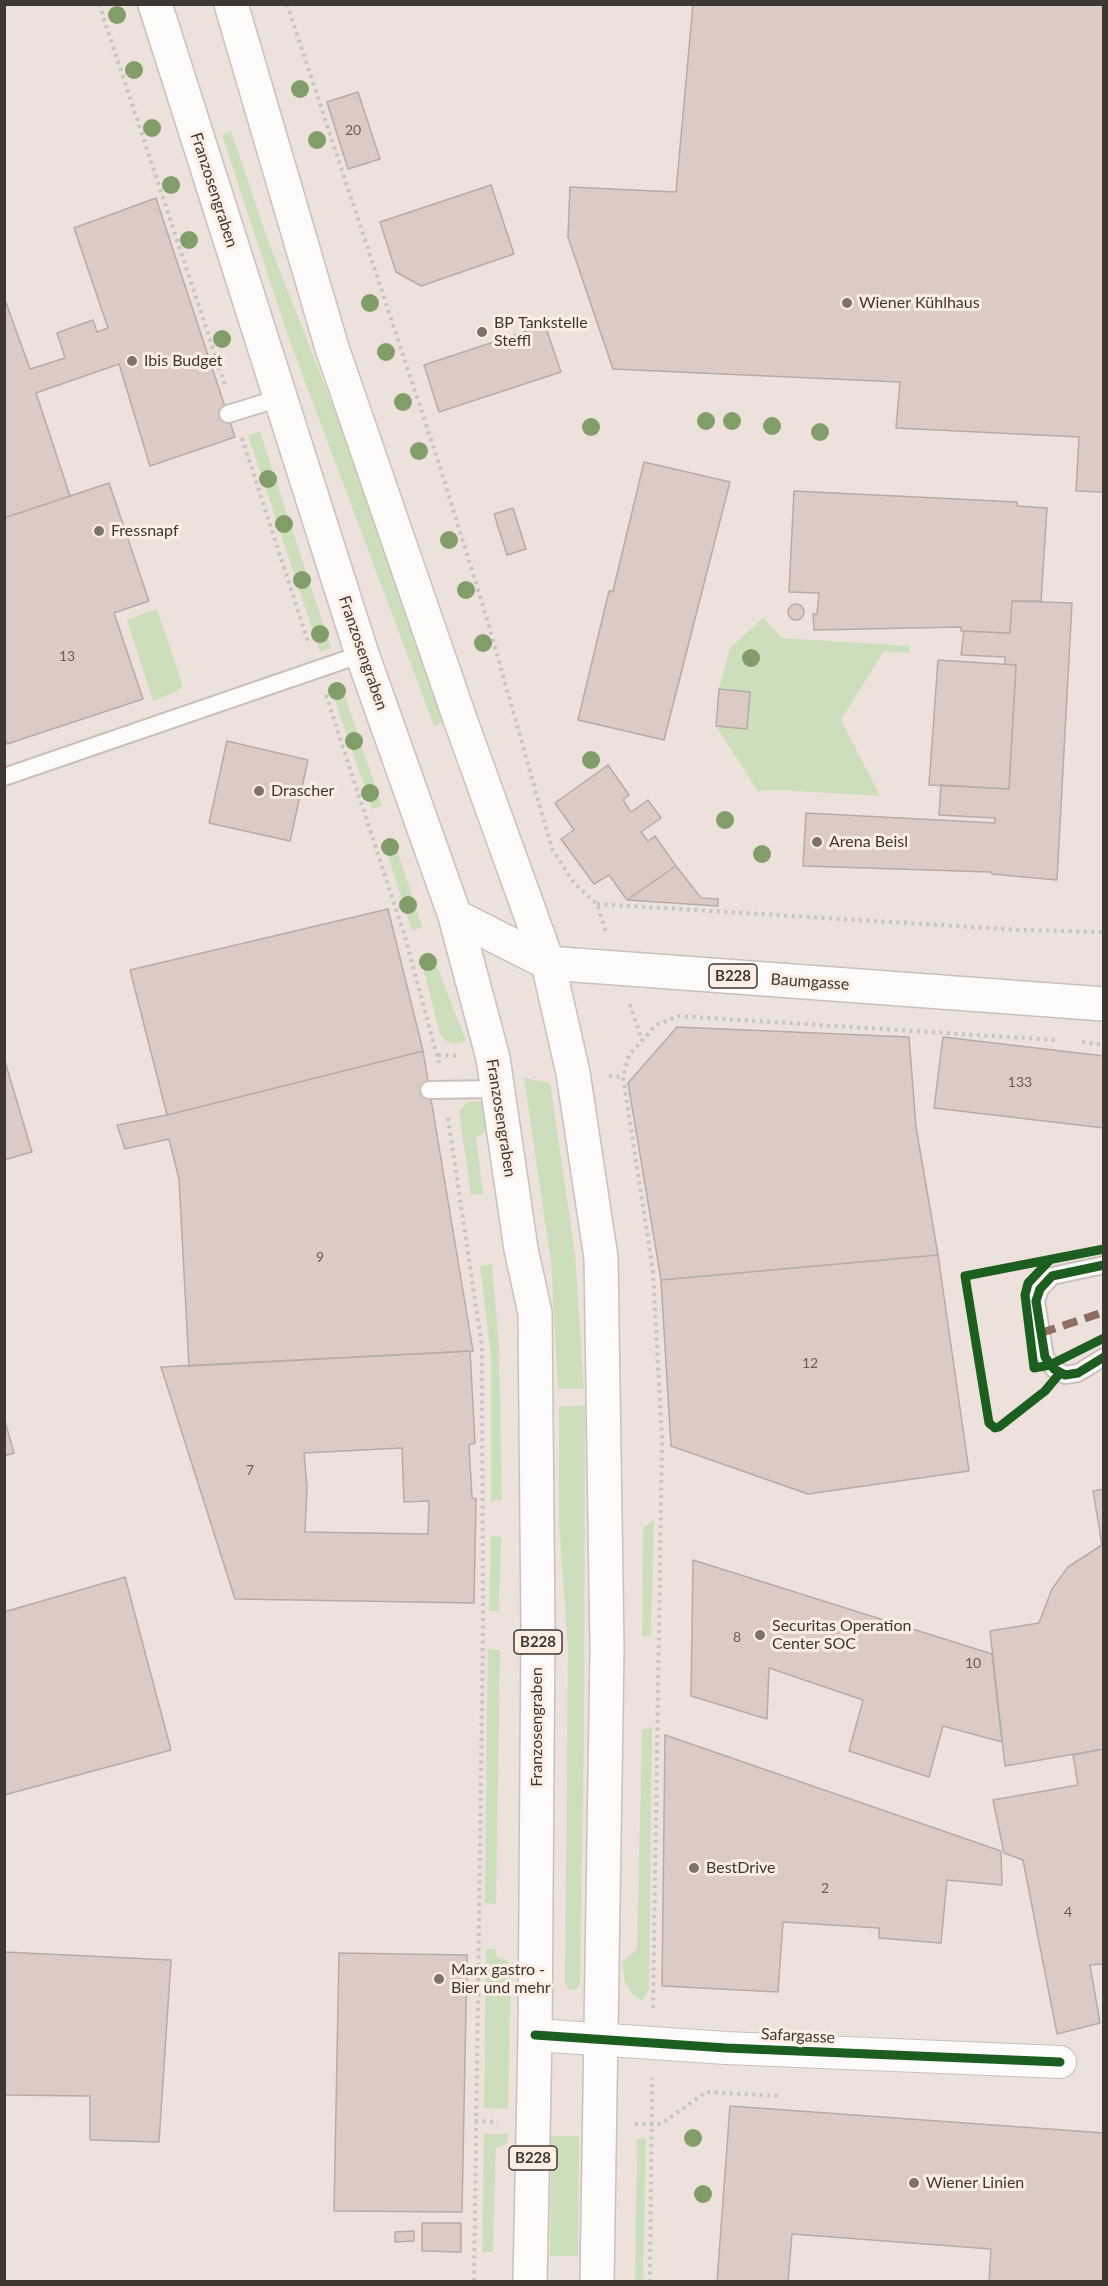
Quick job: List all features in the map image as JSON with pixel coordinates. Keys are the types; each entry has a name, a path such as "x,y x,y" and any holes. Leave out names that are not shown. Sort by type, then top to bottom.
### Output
{"main road":[{"name":"Franzosengraben","path":"154,4 362,654 454,916 493,1058 521,1250 535,1313 538,1617 535,2035 530,2282"},
{"path":"231,4 332,348 459,719 548,963 573,1073 601,1258 607,1649 597,2282"},
{"name":"Baumgasse","path":"454,916 548,963 1104,1004"}],"street":[{"name":"Safargasse","path":"535,2035 738,2048 1060,2062"}],"lane":[{"path":"231,413 280,398"},
{"path":"4,777 362,654"},
{"path":"436,1089 497,1089"},
{"path":"1104,1265 1052,1276 1040,1289 1036,1301 1044,1351 1047,1361 1054,1369 1065,1374 1078,1373 1104,1357"}],"path":[{"path":"99,4 231,413 405,937 438,1055 436,1089 482,1347 483,1628 474,2282"},
{"path":"288,4 450,499 552,849 574,883 597,904 642,1041"},
{"path":"597,904 1020,930 1104,932"},
{"path":"650,2282 662,1440 653,1271 623,1077 629,1055 656,1025 678,1016 1057,1040"},
{"path":"1081,1042 1104,1045"},
{"path":"652,2124 661,2124 706,2092 778,2096"}],"green space":[{"path":"231,131 266,235 368,496 443,723 434,726 289,339 222,135"},
{"path":"260,432 331,648 320,652 248,435"},
{"path":"157,609 183,686 176,692 153,701 127,620"},
{"path":"763,618 782,638 910,646 909,653 884,651 841,720 880,796 779,790 758,791 716,726 747,728 750,692 719,689 730,648"},
{"path":"340,682 382,806 372,809 330,686"},
{"path":"395,843 422,927 412,931 385,846"},
{"path":"426,952 432,953 466,1041 455,1044 447,1042 440,1034 420,956"},
{"path":"524,1078 550,1083 575,1253 584,1389 558,1389 551,1262"},
{"path":"482,1101 488,1127 483,1134 476,1137 483,1194 471,1195 459,1111 467,1102"},
{"path":"492,1264 499,1346 502,1500 491,1501 491,1356 480,1266"},
{"path":"585,1405 584,1741 580,1983 576,1990 569,1989 565,1984 568,1649 559,1524 559,1407"},
{"path":"654,1520 651,1635 642,1637 643,1528"},
{"path":"491,1536 501,1537 499,1611 489,1611"},
{"path":"488,1649 500,1650 496,1904 485,1903"},
{"path":"652,1727 649,1989 642,2001 633,1995 625,1982 622,1962 637,1949 642,1730"},
{"path":"486,1949 495,1949 497,1957 508,1961 511,1969 508,2109 484,2108"},
{"path":"484,2134 508,2134 507,2144 496,2148 493,2252 482,2252"},
{"path":"551,2136 579,2136 578,2256 550,2256"},
{"path":"637,2138 646,2139 643,2282 635,2281"}],"building":[{"name":"Wiener Kühlhaus","path":"693,4 1104,4 1104,492 1076,491 1079,437 896,428 900,382 613,369 568,237 570,187 676,192"},
{"path":"358,92 380,159 348,169 327,102"},
{"path":"491,185 514,254 421,286 396,272 380,222"},
{"name":"Ibis Budget","path":"156,198 235,437 150,466 119,364 36,393 70,496 4,518 4,297 30,369 65,358 57,333 93,320 97,332 108,328 74,228"},
{"path":"545,325 561,372 439,412 424,365"},
{"path":"644,462 730,482 664,740 578,720 609,591 613,591"},
{"path":"109,483 149,601 114,613 143,699 7,744 4,735 4,518"},
{"path":"794,491 1017,502 1017,506 1047,508 1041,601 1012,601 1010,633 961,631 961,627 814,630 813,614 817,614 819,593 789,592"},
{"path":"513,508 526,549 507,555 494,514"},
{"path":"1012,601 1072,603 1057,880 992,874 991,872 803,866 806,813 995,823 995,818 939,815 941,785 1009,789 1016,665 1005,664 1005,657 961,655 964,631 1010,633"},
{"path":"793,604 799,604 804,612 802,618 793,620 788,615 788,609"},
{"path":"938,660 1016,665 1009,789 929,785"},
{"path":"719,689 750,692 747,729 716,726"},
{"name":"Drascher","path":"227,741 308,760 290,841 209,823"},
{"path":"608,765 629,795 623,800 631,812 648,800 661,818 641,832 648,841 655,836 676,866 627,900 609,875 594,884 561,839 574,830 555,803"},
{"path":"676,866 701,898 718,899 718,906 627,900"},
{"path":"388,909 423,1051 167,1115 130,970"},
{"path":"677,1027 909,1037 916,1127 938,1255 661,1280 628,1083"},
{"path":"943,1037 1104,1056 1104,1128 934,1108"},
{"path":"423,1051 473,1351 189,1366 179,1179 169,1139 125,1149 117,1125 167,1115"},
{"path":"4,1058 32,1152 4,1160"},
{"path":"938,1255 969,1471 808,1494 671,1446 661,1280"},
{"path":"470,1351 475,1443 469,1445 472,1498 476,1499 474,1603 235,1599 161,1367","holes":["402,1448 404,1502 429,1501 428,1534 305,1532 307,1488 304,1453"]},
{"path":"4,1418 14,1453 4,1456"},
{"path":"1104,1489 1104,1749 1005,1766 990,1631 1039,1623 1052,1589 1068,1567 1102,1545 1093,1491"},
{"path":"693,1560 992,1654 1002,1742 943,1726 929,1777 849,1751 863,1700 769,1668 767,1719 691,1696"},
{"path":"125,1577 171,1750 4,1795 4,1612"},
{"path":"665,1735 1001,1851 1002,1885 947,1880 941,1943 879,1938 879,1928 783,1922 778,1992 662,1986"},
{"path":"1104,1749 1104,1964 1090,1965 1100,2023 1057,2034 1023,1860 1004,1853 993,1800 1078,1785 1073,1755"},
{"path":"4,1952 171,1960 159,2142 90,2140 90,2096 4,2095"},
{"path":"339,1953 467,1955 462,2212 334,2211"},
{"name":"Wiener Linien","path":"730,2106 1104,2133 1104,2282 989,2282 991,2249 792,2234 788,2282 717,2282"},
{"path":"422,2223 461,2223 461,2252 422,2251"},
{"path":"414,2231 414,2241 395,2242 395,2232"}],"marked path":[{"path":"1041,1333 1104,1312"}],"cycle path":[{"path":"1060,1373 1045,1391 999,1427 995,1428 989,1423 965,1276 1104,1249"},
{"path":"1049,1261 1028,1283 1025,1295 1034,1368 1050,1365 1104,1338"},
{"path":"1104,1265 1052,1276 1040,1289 1036,1301 1045,1357 1054,1369 1065,1375 1078,1373 1104,1357"},
{"path":"535,2035 726,2048 1060,2062"}],"place":[{"name":"Wiener Kühlhaus","path":"847,303"},
{"name":"BP Tankstelle Steffl","path":"482,332"},
{"name":"Ibis Budget","path":"132,361"},
{"name":"Fressnapf","path":"99,531"},
{"name":"Drascher","path":"259,791"},
{"name":"Arena Beisl","path":"817,842"},
{"name":"Securitas Operation Center SOC","path":"760,1635"},
{"name":"BestDrive","path":"694,1868"},
{"name":"Marx gastro - Bier und mehr","path":"439,1979"},
{"name":"Wiener Linien","path":"914,2183"}]}
